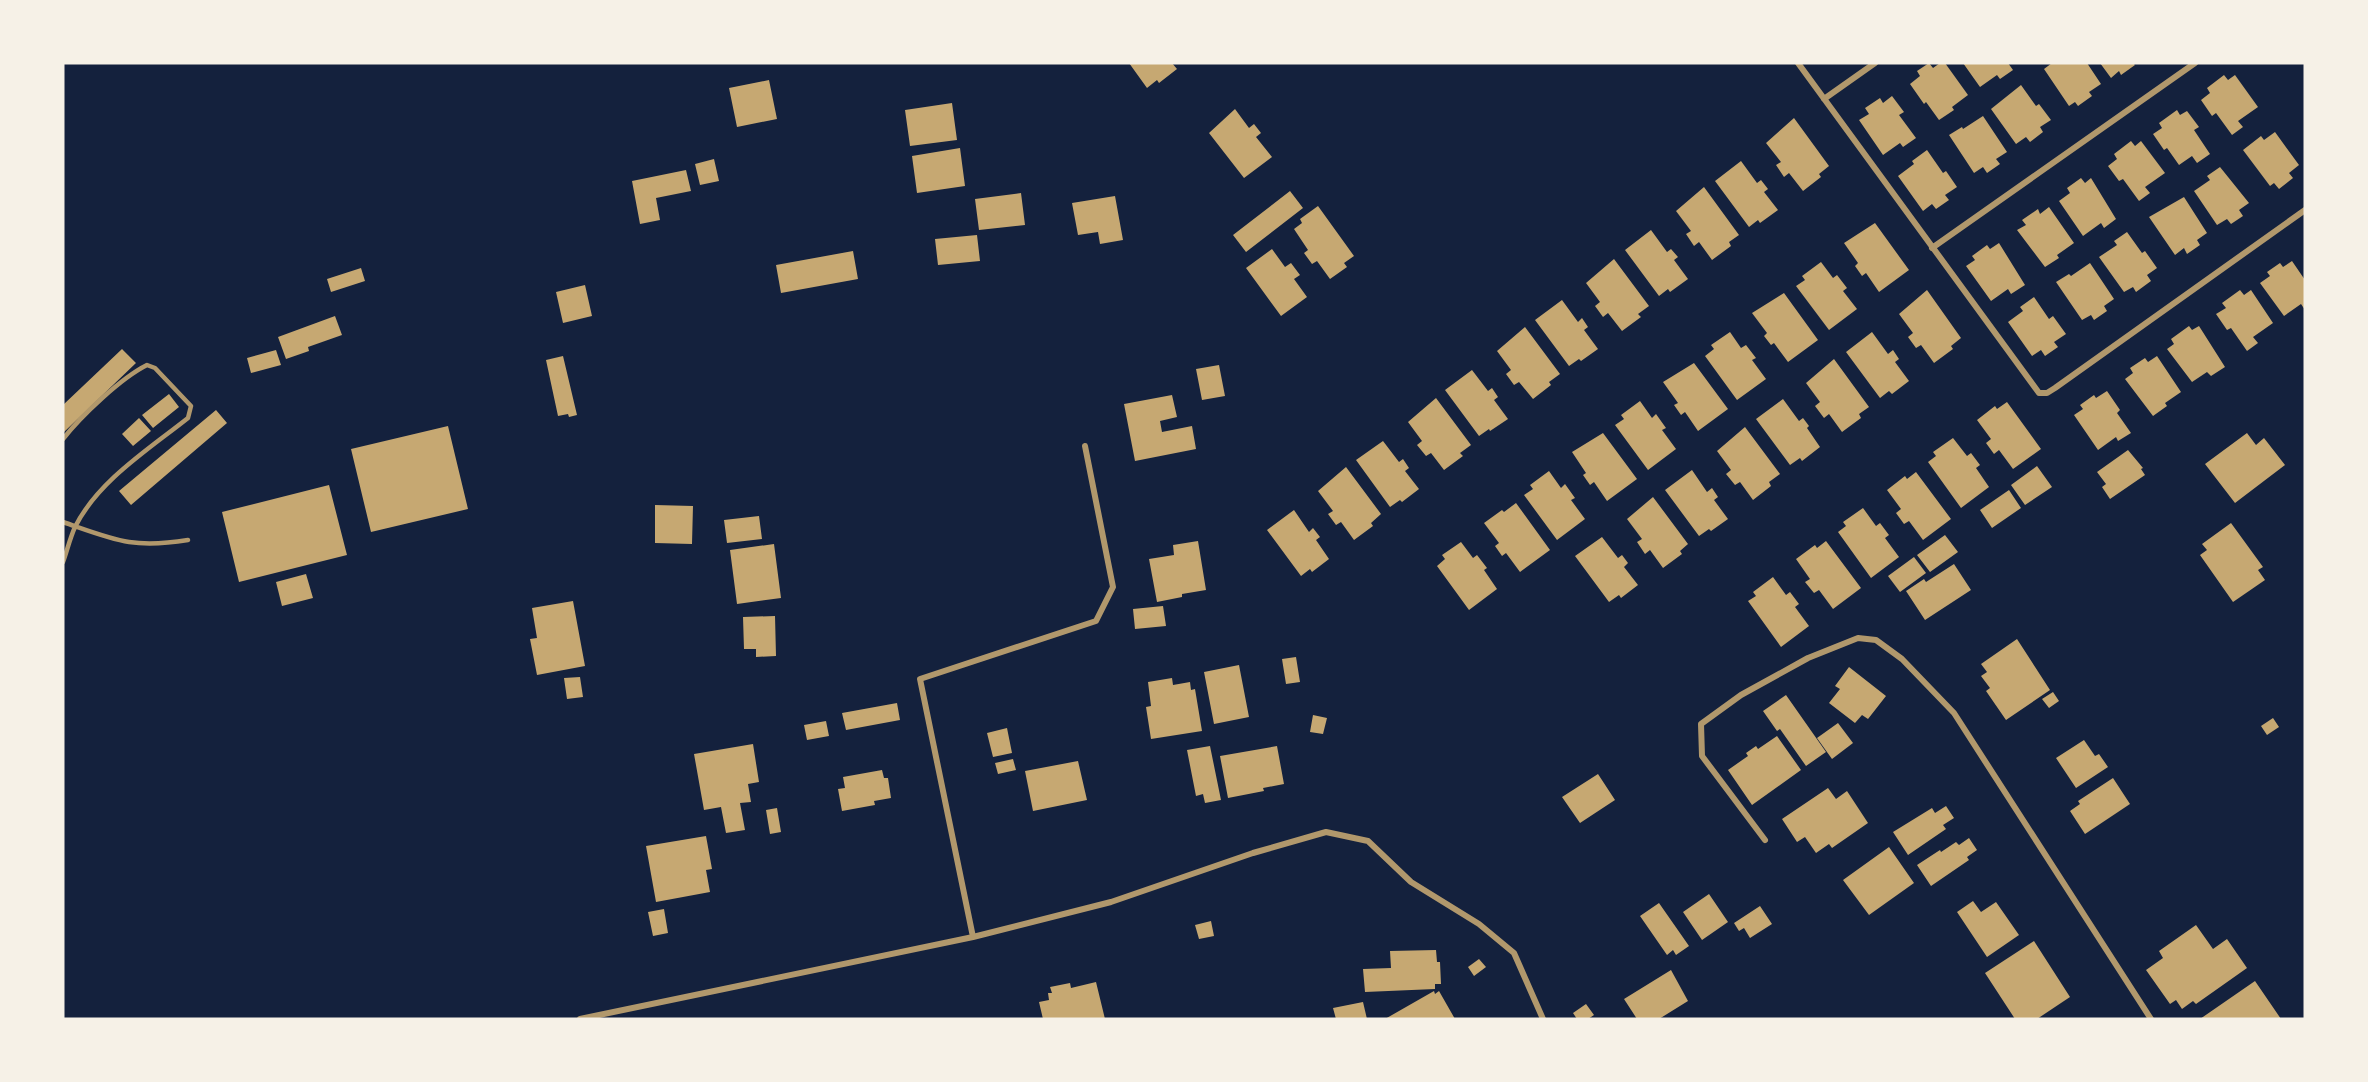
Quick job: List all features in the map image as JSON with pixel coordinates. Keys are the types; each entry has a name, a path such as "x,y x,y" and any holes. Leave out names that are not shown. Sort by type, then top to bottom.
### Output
{"street":[{"path":"1798,63 2039,393 2047,393 2305,210"},
{"path":"1824,99 1875,63"},
{"path":"1932,248 2195,63"},
{"path":"973,937 920,679 1096,621 1113,586 1086,446"},
{"path":"1766,840 1702,756 1701,724 1741,695 1808,658 1858,638 1876,640 1902,659 1954,713 2151,1019"},
{"path":"580,1019 973,937 1111,902 1252,853 1326,832 1368,841 1411,882 1479,924 1514,952 1542,1019"}],"lane":[{"path":"63,439 134,372 147,365 155,368 191,406 188,418 111,482 96,498 76,526 63,562"},
{"path":"63,522 120,542 139,545 158,545 188,540"}],"building":[{"path":"1129,63 1172,63 1177,69 1159,83 1157,80 1147,88"},
{"path":"1929,63 1933,68 1940,63 1945,63 1968,95 1952,107 1954,110 1939,120 1910,84 1920,76 1917,71"},
{"path":"1963,63 2008,63 2013,70 2000,79 1997,75 1980,87"},
{"path":"2052,63 2087,63 2101,84 2089,92 2092,96 2078,106 2075,102 2069,106 2044,69"},
{"path":"2100,63 2133,63 2135,65 2121,75 2119,71 2111,78"},
{"path":"2224,75 2228,80 2235,75 2258,107 2238,121 2243,127 2232,135 2216,113 2212,116 2201,100 2210,93 2207,88"},
{"path":"769,80 777,119 737,127 729,88"},
{"path":"2021,85 2036,106 2039,104 2051,120 2040,127 2043,132 2030,142 2026,137 2016,144 1991,109"},
{"path":"1892,96 1904,112 1899,115 1916,138 1903,147 1900,143 1883,155 1859,120 1869,114 1865,108 1880,98 1883,103"},
{"path":"952,103 957,140 910,146 905,110"},
{"path":"1235,109 1249,128 1254,124 1261,133 1256,137 1272,157 1244,178 1209,133"},
{"path":"2177,110 2180,115 2187,111 2199,127 2194,130 2210,154 2197,163 2192,156 2179,165 2167,148 2164,150 2153,134 2162,128 2159,123"},
{"path":"1983,116 2007,152 1996,159 2000,164 1987,173 1983,167 1974,173 1949,135"},
{"path":"1794,118 1829,166 1819,174 1821,177 1803,191 1789,173 1784,177 1776,165 1781,162 1766,143"},
{"path":"2275,132 2299,165 2289,173 2293,178 2279,189 2274,183 2270,186 2243,150 2261,136 2264,140"},
{"path":"2131,141 2135,146 2141,141 2165,173 2145,187 2150,193 2139,201 2123,179 2119,181 2108,166 2117,159 2114,154"},
{"path":"960,148 965,186 917,193 912,156"},
{"path":"1927,150 1943,173 1946,171 1957,187 1945,195 1949,200 1936,209 1932,204 1923,211 1898,176 1914,164 1912,161"},
{"path":"714,159 719,181 700,185 695,164"},
{"path":"1741,161 1757,183 1761,180 1768,189 1764,192 1778,210 1760,223 1758,220 1749,227 1715,181"},
{"path":"2220,167 2249,203 2239,210 2243,216 2231,224 2227,219 2217,225 2194,191 2210,180 2207,176"},
{"path":"686,170 691,191 656,198 660,220 640,224 632,181"},
{"path":"2081,178 2085,183 2091,178 2116,219 2104,228 2101,223 2083,236 2059,201 2070,193 2067,188"},
{"path":"1704,187 1739,235 1729,242 1731,246 1712,260 1699,242 1694,246 1686,234 1691,231 1676,211"},
{"path":"1290,191 1303,208 1246,252 1233,235"},
{"path":"1021,193 1025,225 979,230 975,199"},
{"path":"1115,196 1123,240 1100,244 1098,232 1078,235 1072,203"},
{"path":"2184,197 2207,233 2197,240 2200,245 2187,254 2184,248 2175,255 2149,217"},
{"path":"1318,206 1354,256 1344,263 1347,267 1330,279 1317,261 1312,264 1304,253 1308,250 1294,229 1302,223 1300,219"},
{"path":"2049,207 2074,243 2057,255 2059,258 2045,267 2017,230 2026,225 2022,220 2038,209 2040,214"},
{"path":"1875,223 1909,270 1879,292 1866,273 1862,276 1855,266 1858,263 1844,243"},
{"path":"1651,230 1667,252 1671,249 1678,257 1674,260 1688,279 1670,292 1668,289 1659,296 1625,250"},
{"path":"2127,232 2142,253 2145,251 2157,268 2147,275 2151,281 2136,292 2133,287 2124,292 2099,257 2117,245 2114,241"},
{"path":"977,235 980,261 938,265 935,239"},
{"path":"1999,243 2025,285 2011,294 2008,289 1991,301 1966,266 1975,260 1972,256 1987,245 1990,249"},
{"path":"1272,249 1285,267 1291,263 1300,275 1294,279 1307,297 1281,316 1246,268"},
{"path":"853,251 858,279 781,293 776,265"},
{"path":"1614,259 1649,306 1638,314 1641,317 1622,331 1608,313 1603,317 1595,306 1600,302 1586,283"},
{"path":"2292,261 2305,280 2305,310 2301,304 2284,316 2260,283 2270,276 2267,272 2280,263 2283,267"},
{"path":"1821,262 1833,278 1837,275 1847,288 1843,291 1857,309 1829,330 1796,286 1805,280 1802,276"},
{"path":"2090,263 2114,299 2104,306 2107,311 2094,320 2091,315 2082,320 2056,282 2069,274 2071,276"},
{"path":"361,268 365,281 331,292 327,279"},
{"path":"585,285 592,316 563,323 556,292"},
{"path":"1927,290 1961,338 1951,346 1953,349 1934,363 1921,345 1916,348 1908,337 1913,333 1899,314"},
{"path":"2240,290 2244,295 2251,290 2273,323 2253,337 2258,343 2247,351 2231,328 2227,330 2216,314 2226,308 2222,303"},
{"path":"1784,293 1818,340 1788,362 1774,343 1771,345 1764,336 1767,333 1752,313"},
{"path":"2034,297 2049,319 2053,316 2066,334 2054,342 2058,347 2045,356 2041,350 2032,356 2008,322 2023,311 2020,307"},
{"path":"1562,300 1578,322 1582,318 1588,327 1584,330 1598,349 1569,366 1535,320"},
{"path":"335,316 342,335 308,347 309,351 286,359 278,337"},
{"path":"2189,326 2192,330 2199,326 2225,367 2211,376 2207,372 2192,382 2167,349 2174,344 2171,339"},
{"path":"1525,327 1560,374 1549,382 1551,385 1533,399 1519,382 1514,385 1506,374 1511,370 1497,351"},
{"path":"1730,332 1741,348 1746,345 1756,358 1752,360 1766,379 1737,400 1705,356 1714,349 1711,345"},
{"path":"1872,332 1888,354 1893,350 1899,359 1895,362 1909,381 1892,394 1889,391 1880,398 1846,352"},
{"path":"122,349 136,363 63,433 63,405"},
{"path":"276,350 281,365 251,373 247,358"},
{"path":"563,356 577,415 569,417 568,414 558,416 546,360"},
{"path":"2157,356 2181,392 2165,403 2167,406 2153,416 2125,379 2133,373 2130,368 2145,358 2148,362"},
{"path":"1834,359 1869,407 1859,414 1861,418 1842,432 1829,414 1824,418 1815,406 1820,402 1806,383"},
{"path":"1694,363 1728,409 1698,431 1685,412 1681,415 1674,405 1678,403 1663,382"},
{"path":"1219,365 1225,396 1202,400 1196,369"},
{"path":"1472,370 1488,391 1492,388 1498,397 1494,400 1508,419 1479,436 1445,390"},
{"path":"2107,391 2120,410 2117,413 2131,433 2118,441 2116,437 2098,450 2074,415 2083,409 2080,405 2094,395 2096,398"},
{"path":"169,394 179,407 153,428 142,415"},
{"path":"1172,395 1177,417 1160,421 1162,432 1192,426 1196,449 1135,461 1124,404"},
{"path":"1436,398 1471,445 1460,453 1463,456 1444,470 1431,453 1426,456 1417,445 1422,441 1408,422"},
{"path":"1783,399 1799,421 1803,418 1820,447 1802,461 1800,458 1790,465 1756,419"},
{"path":"1640,401 1652,418 1656,414 1666,428 1662,430 1676,449 1648,470 1615,425 1624,419 1621,415"},
{"path":"2007,402 2041,449 2013,469 1999,450 1994,454 1986,443 1991,439 1977,420 1995,406 1997,409"},
{"path":"216,410 227,423 131,505 119,491"},
{"path":"139,418 151,431 133,446 122,434"},
{"path":"448,426 468,509 371,532 351,449"},
{"path":"1745,427 1780,474 1769,482 1771,486 1753,500 1740,482 1735,485 1726,474 1731,470 1717,451"},
{"path":"1603,433 1637,479 1607,501 1594,482 1590,485 1583,475 1586,473 1572,452"},
{"path":"2247,433 2256,445 2264,438 2285,465 2235,503 2205,464"},
{"path":"1953,438 1967,456 1971,453 1980,465 1976,468 1989,487 1961,508 1928,462 1936,456 1933,452"},
{"path":"1383,441 1399,462 1403,459 1409,468 1405,471 1419,489 1402,502 1400,500 1390,507 1356,460"},
{"path":"2128,450 2143,468 2141,469 2145,475 2110,499 2102,487 2106,484 2097,472"},
{"path":"2037,466 2052,487 2025,505 2011,485"},
{"path":"1346,467 1381,514 1371,523 1373,526 1354,540 1341,522 1336,525 1328,514 1333,511 1318,491"},
{"path":"1692,470 1707,492 1712,488 1718,497 1714,500 1728,519 1699,536 1665,490"},
{"path":"1549,471 1561,488 1565,484 1575,498 1571,500 1585,519 1557,540 1524,495 1533,489 1530,485"},
{"path":"1916,472 1951,519 1923,540 1909,521 1904,524 1896,513 1901,509 1887,490 1905,476 1907,479"},
{"path":"329,485 347,555 239,582 222,512"},
{"path":"2009,490 2021,508 1992,528 1980,510"},
{"path":"1653,497 1688,544 1680,551 1682,554 1663,568 1650,550 1645,554 1637,542 1642,539 1627,519"},
{"path":"1516,503 1550,550 1520,572 1506,553 1502,556 1495,546 1499,543 1484,523"},
{"path":"655,505 693,506 692,544 655,543"},
{"path":"1863,508 1876,526 1880,523 1889,535 1885,538 1899,557 1871,578 1838,532 1846,526 1843,522"},
{"path":"1294,510 1309,532 1313,528 1320,537 1316,540 1329,559 1312,572 1310,569 1301,576 1267,530"},
{"path":"759,516 762,539 727,543 724,520"},
{"path":"2231,523 2263,567 2258,570 2265,580 2233,602 2200,555 2207,550 2202,544"},
{"path":"1945,535 1958,552 1930,572 1917,555"},
{"path":"1602,537 1618,558 1622,555 1628,563 1624,567 1638,585 1621,598 1619,595 1609,602 1575,556"},
{"path":"1198,541 1206,590 1182,594 1182,597 1157,602 1149,559 1174,555 1173,545"},
{"path":"1826,541 1861,588 1833,609 1819,590 1814,593 1805,582 1810,579 1796,559 1815,545 1817,548"},
{"path":"1461,542 1473,558 1477,555 1487,568 1484,570 1497,589 1469,610 1437,566 1445,559 1442,555"},
{"path":"774,544 781,598 737,604 730,550"},
{"path":"1914,557 1926,573 1900,592 1888,576"},
{"path":"1954,564 1971,590 1925,620 1906,591 1924,579 1926,582"},
{"path":"306,574 313,598 282,606 276,582"},
{"path":"1773,577 1786,595 1790,592 1799,604 1795,607 1809,626 1781,647 1748,601 1756,596 1753,592"},
{"path":"573,601 585,666 537,675 530,639 537,638 532,608"},
{"path":"1163,606 1166,626 1135,629 1133,609"},
{"path":"775,616 776,656 756,657 756,649 744,649 743,617"},
{"path":"2017,639 2050,690 2006,720 1986,691 1990,688 1981,676 1987,672 1981,664"},
{"path":"1296,657 1300,682 1286,684 1282,659"},
{"path":"1239,665 1249,717 1214,724 1204,672"},
{"path":"1849,667 1886,696 1868,719 1862,715 1855,723 1829,703 1840,689 1835,686"},
{"path":"580,677 583,697 567,699 564,678"},
{"path":"1172,678 1173,685 1190,682 1191,690 1195,689 1202,731 1151,739 1146,707 1151,706 1148,682"},
{"path":"2053,692 2059,701 2049,708 2042,699"},
{"path":"1786,695 1826,752 1806,766 1780,729 1777,731 1763,711"},
{"path":"897,703 900,720 846,730 842,713"},
{"path":"1313,715 1327,718 1323,734 1310,732"},
{"path":"2273,718 2279,727 2267,735 2261,726"},
{"path":"826,721 829,736 807,740 804,725"},
{"path":"1838,723 1853,743 1832,759 1817,738"},
{"path":"1007,728 1012,753 993,757 987,733"},
{"path":"1777,736 1801,770 1752,805 1728,770 1748,756 1746,753 1756,746 1758,749"},
{"path":"2084,740 2095,756 2099,754 2108,767 2076,788 2056,758"},
{"path":"753,744 759,782 748,784 751,802 740,803 745,830 726,833 721,807 704,810 694,754"},
{"path":"1210,746 1221,800 1205,803 1203,794 1196,796 1187,750"},
{"path":"1277,746 1284,784 1263,788 1264,791 1228,798 1220,756"},
{"path":"1013,759 1016,770 998,774 995,763"},
{"path":"1078,761 1087,800 1033,811 1025,771"},
{"path":"882,770 884,778 888,778 891,798 874,801 875,805 842,811 838,789 845,788 843,777"},
{"path":"1598,774 1615,800 1580,823 1562,797"},
{"path":"2113,778 2130,804 2085,834 2070,811 2080,804 2078,801"},
{"path":"1828,788 1836,799 1847,791 1868,823 1832,848 1829,844 1816,853 1805,837 1797,842 1782,819"},
{"path":"1946,806 1954,818 1943,825 1946,829 1908,855 1893,832 1932,808 1935,813"},
{"path":"777,808 781,832 770,834 766,810"},
{"path":"706,836 712,869 706,870 710,892 656,902 646,846"},
{"path":"1969,838 1977,850 1967,857 1969,860 1931,886 1917,865 1940,850 1941,852 1956,842 1959,845"},
{"path":"1889,847 1914,883 1869,915 1843,880"},
{"path":"1709,894 1728,922 1702,940 1683,912"},
{"path":"1973,901 1981,912 1996,902 2019,935 1987,957 1957,912"},
{"path":"1659,903 1689,946 1676,955 1673,950 1667,955 1640,916"},
{"path":"1760,906 1772,924 1750,938 1744,928 1739,931 1734,923"},
{"path":"664,909 668,933 653,936 648,912"},
{"path":"1211,921 1214,936 1199,939 1195,925"},
{"path":"2196,925 2213,949 2227,939 2247,968 2196,1004 2193,1001 2182,1009 2176,1000 2170,1004 2146,970 2163,958 2159,951"},
{"path":"2034,941 2070,997 2037,1019 2015,1019 1985,973"},
{"path":"1436,950 1437,962 1440,962 1441,984 1435,984 1435,989 1365,992 1363,969 1391,968 1390,951"},
{"path":"1479,959 1486,967 1474,976 1468,967"},
{"path":"1671,970 1688,1001 1659,1019 1637,1019 1624,999"},
{"path":"2255,981 2281,1019 2200,1019"},
{"path":"1096,982 1105,1019 1043,1019 1039,1002 1049,1000 1048,993 1052,993 1050,987 1070,983 1071,988"},
{"path":"1434,991 1435,994 1439,991 1455,1019 1385,1019"},
{"path":"1363,1002 1367,1019 1336,1019 1333,1008"},
{"path":"1586,1004 1594,1015 1588,1019 1577,1019 1573,1013"}]}
